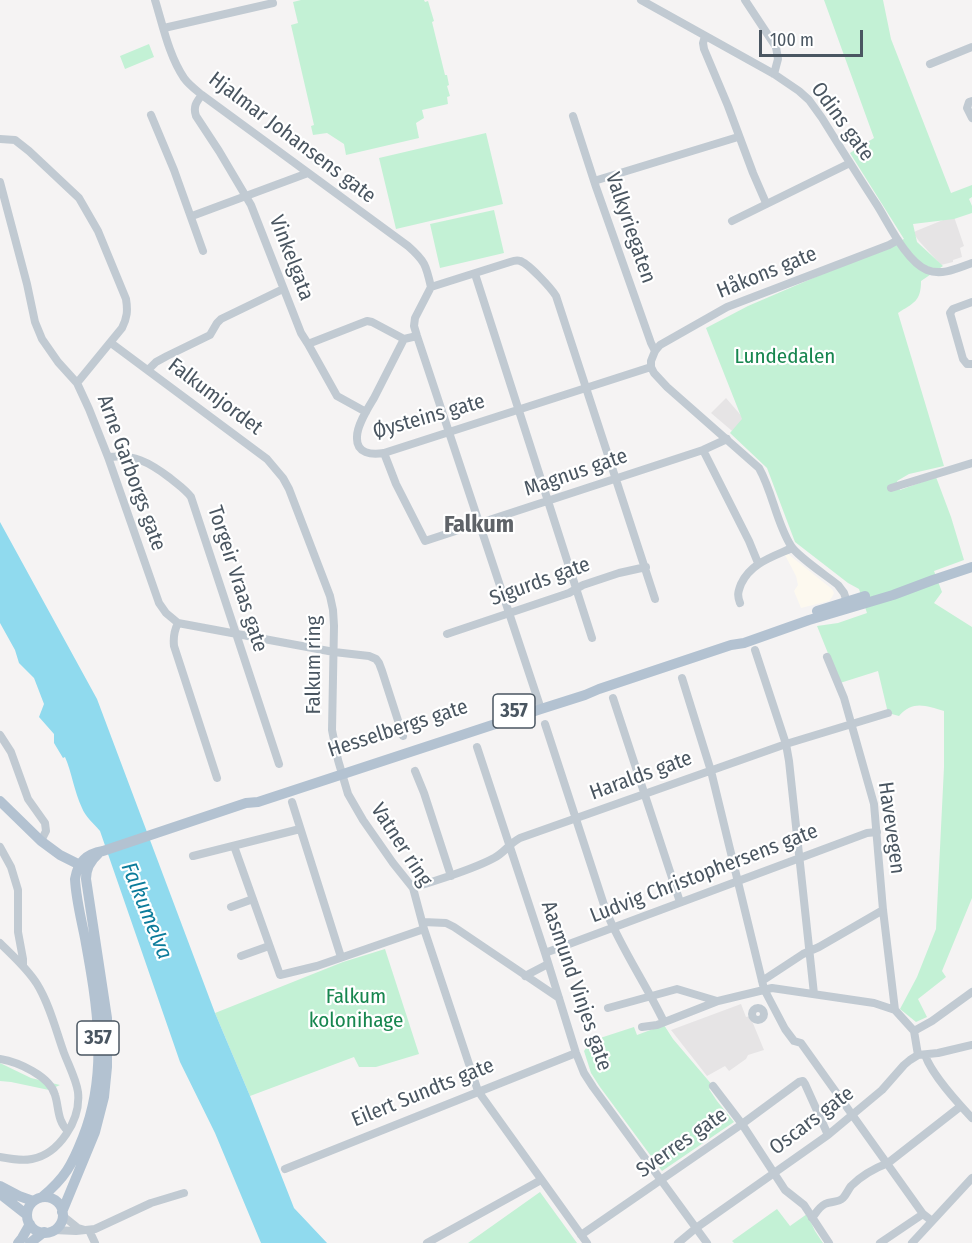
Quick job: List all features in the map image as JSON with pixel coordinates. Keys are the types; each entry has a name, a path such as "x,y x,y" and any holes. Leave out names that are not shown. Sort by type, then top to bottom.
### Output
{"main road":[{"name":"Hesselbergs gate","path":"83,867 87,856 94,852 258,802 341,771 540,706 585,695 731,645 793,619 848,605 972,567"},
{"path":"0,801 41,841 60,855 83,867"},
{"name":"357","path":"18,1243 28,1219 29,1207 59,1183 64,1176 81,1142 93,1107 98,1073 99,1043 95,1003 75,883 76,871 83,867 103,981 107,1018 107,1067 104,1097 95,1132 60,1224 30,1243"},
{"path":"0,1186 19,1196 56,1200 62,1214"},
{"path":"2,1198 28,1219 36,1230 49,1231"}],"street":[{"name":"Hjalmar Johansens gate","path":"155,0 184,78 202,95 408,246 422,258 431,287"},
{"name":"Odins gate","path":"641,0 799,90 822,118 898,240 916,262 938,273 972,263"},
{"path":"745,0 776,47 778,59 774,74"},
{"path":"164,28 255,3 273,3"},
{"path":"705,36 704,49 766,203"},
{"path":"930,64 972,47"},
{"name":"Vinkelgata","path":"202,95 196,102 194,110 196,116 251,205 300,333 337,396 366,412"},
{"path":"970,103 968,111 972,118"},
{"path":"151,115 192,216 203,251"},
{"name":"Valkyriegaten","path":"573,116 594,182 655,351"},
{"path":"594,182 738,137"},
{"path":"0,138 15,140 79,198 93,221 126,299 128,310 122,328 77,383"},
{"path":"732,220 850,163"},
{"path":"192,216 308,173"},
{"name":"Arne Garborgs gate","path":"0,182 42,339 77,383 108,457 159,603 166,613 178,623"},
{"name":"Håkons gate","path":"655,351 660,345 726,307 898,240"},
{"path":"540,706 414,326 431,287 510,262 520,261 535,273 556,296 655,598"},
{"path":"475,274 592,638"},
{"path":"148,370 156,362 210,335 221,319 283,289"},
{"path":"969,364 963,360 950,313 953,309 972,302"},
{"path":"308,344 367,321 404,339 417,336"},
{"name":"Øysteins gate","path":"404,339 359,429 358,444 370,454 384,453 651,367"},
{"name":"Falkumjordet","path":"111,343 267,459 289,489"},
{"path":"655,351 651,361 654,373 759,468 792,548 838,585 848,605"},
{"name":"Magnus gate","path":"384,453 396,484 425,541 703,450 726,439"},
{"path":"703,450 758,563"},
{"name":"Torgeir Vraas gate","path":"108,457 131,457 147,462 184,489 191,497 279,764"},
{"path":"891,488 972,462"},
{"name":"Falkum ring","path":"289,489 330,596 333,610 333,730 341,771"},
{"path":"740,603 738,593 745,576 758,563 792,548"},
{"name":"Sigurds gate","path":"447,634 509,614 619,573 646,567"},
{"path":"217,778 174,646 173,637 178,623 376,659 403,736"},
{"path":"755,651 786,744 814,994"},
{"name":"Havevegen","path":"827,657 844,698 873,804 895,1010"},
{"path":"682,678 711,771 763,985 785,1029 794,1041 801,1043 924,1214 932,1221"},
{"path":"613,698 680,902"},
{"name":"Haralds gate","path":"413,888 451,876 496,857 520,838 786,744 888,713"},
{"path":"545,724 606,911 664,1022"},
{"path":"0,735 11,753 28,799 45,823 41,841"},
{"name":"Aasmund Vinjes gate","path":"477,747 584,1073 707,1243"},
{"name":"Vatner ring","path":"341,771 348,794 363,820 413,888 478,1091 587,1243"},
{"path":"415,771 451,876"},
{"path":"292,802 341,957"},
{"path":"193,856 300,829"},
{"name":"Ludvig Christophersens gate","path":"545,953 867,833 877,832"},
{"path":"234,846 280,975 317,966 424,926 446,923 559,998"},
{"path":"0,847 11,867 18,891 18,932 23,966"},
{"path":"231,907 252,897"},
{"path":"642,1027 657,1025 763,985 810,950 883,910"},
{"path":"0,944 23,966 40,990 78,1092 73,1120 60,1143 40,1157 21,1160 0,1157"},
{"path":"241,956 269,946"},
{"path":"525,976 548,964"},
{"path":"763,985 874,1003 895,1010 914,1030 922,1055 931,1068 972,1118"},
{"path":"608,1008 677,989 718,1001"},
{"path":"914,1030 932,1021 972,993"},
{"name":"Oscars gate","path":"678,1243 696,1227 828,1135 882,1090 904,1065 922,1055 972,1045"},
{"name":"Eilert Sundts gate","path":"285,1169 576,1053"},
{"path":"0,1059 21,1065 43,1078 51,1086 56,1096 60,1120 68,1131"},
{"name":"Sverres gate","path":"581,1235 800,1082 803,1081 806,1084 828,1135"},
{"path":"713,1086 742,1124 785,1190 804,1205 829,1243"},
{"path":"812,1218 826,1203 838,1202 856,1182 877,1167 888,1163 961,1106"},
{"path":"919,1241 932,1221 972,1178"},
{"path":"427,1243 541,1180"},
{"path":"49,1231 89,1230 151,1203 184,1193"},
{"path":"62,1214 78,1228 89,1230"},
{"path":"880,1243 924,1214"},
{"path":"89,1230 95,1243"}],"shaded area":[{"path":"950,205 964,246 960,248 962,257 941,265 913,233 943,220"},
{"path":"726,398 745,420 738,436 711,413"},
{"path":"788,554 832,589 834,593 829,601 801,608 794,591 798,585 796,576 785,555"},
{"path":"741,1004 746,1017 750,1016 764,1050 748,1055 729,1071 725,1066 707,1076 671,1030"}],"green space":[{"path":"301,0 428,1 445,75 447,75 450,96 447,97 448,104 422,110 424,118 416,123 419,138 346,155 344,144 327,133 313,135 311,126 314,125 291,25 298,23 293,2"},
{"name":"Lundedalen","path":"824,0 883,0 891,39 951,193 972,185 972,197 969,199 972,213 954,219 913,224 917,242 943,266 921,281 918,298 898,313 944,466 909,474 897,481 900,490 936,477 964,560 934,571 942,592 934,603 972,627 972,898 942,971 946,977 918,999 927,1017 916,1022 900,1009 917,977 936,929 944,767 944,711 915,706 899,716 888,713 878,671 840,683 817,626 838,623 867,613 859,589 795,542 767,468 730,433 742,419 706,328 748,306 904,239 850,153 874,138"},
{"path":"149,44 154,57 125,69 120,56"},
{"path":"486,133 503,204 396,229 379,158"},
{"path":"494,210 504,253 440,268 430,224"},
{"name":"Falkum kolonihage","path":"385,949 419,1054 376,1067 359,1067 354,1057 250,1096 215,1013 343,962"},
{"path":"664,1025 713,1086 709,1089 734,1122 662,1171 600,1087 591,1073 584,1051 591,1041 634,1027 637,1035"},
{"path":"0,1063 31,1078 60,1085 49,1090 0,1081"},
{"path":"540,1192 577,1243 468,1243"},
{"path":"777,1209 790,1226 807,1214 823,1243 734,1243 732,1241"}],"water":[{"name":"Falkumelva","path":"0,522 97,699 215,1013 294,1208 327,1243 261,1243 215,1133 180,1062 100,831 83,811 65,757 63,758 54,743 54,734 39,717 44,704 34,678 19,663 15,650 0,623"}],"district":[{"name":"Falkum","path":"479,525"}]}
